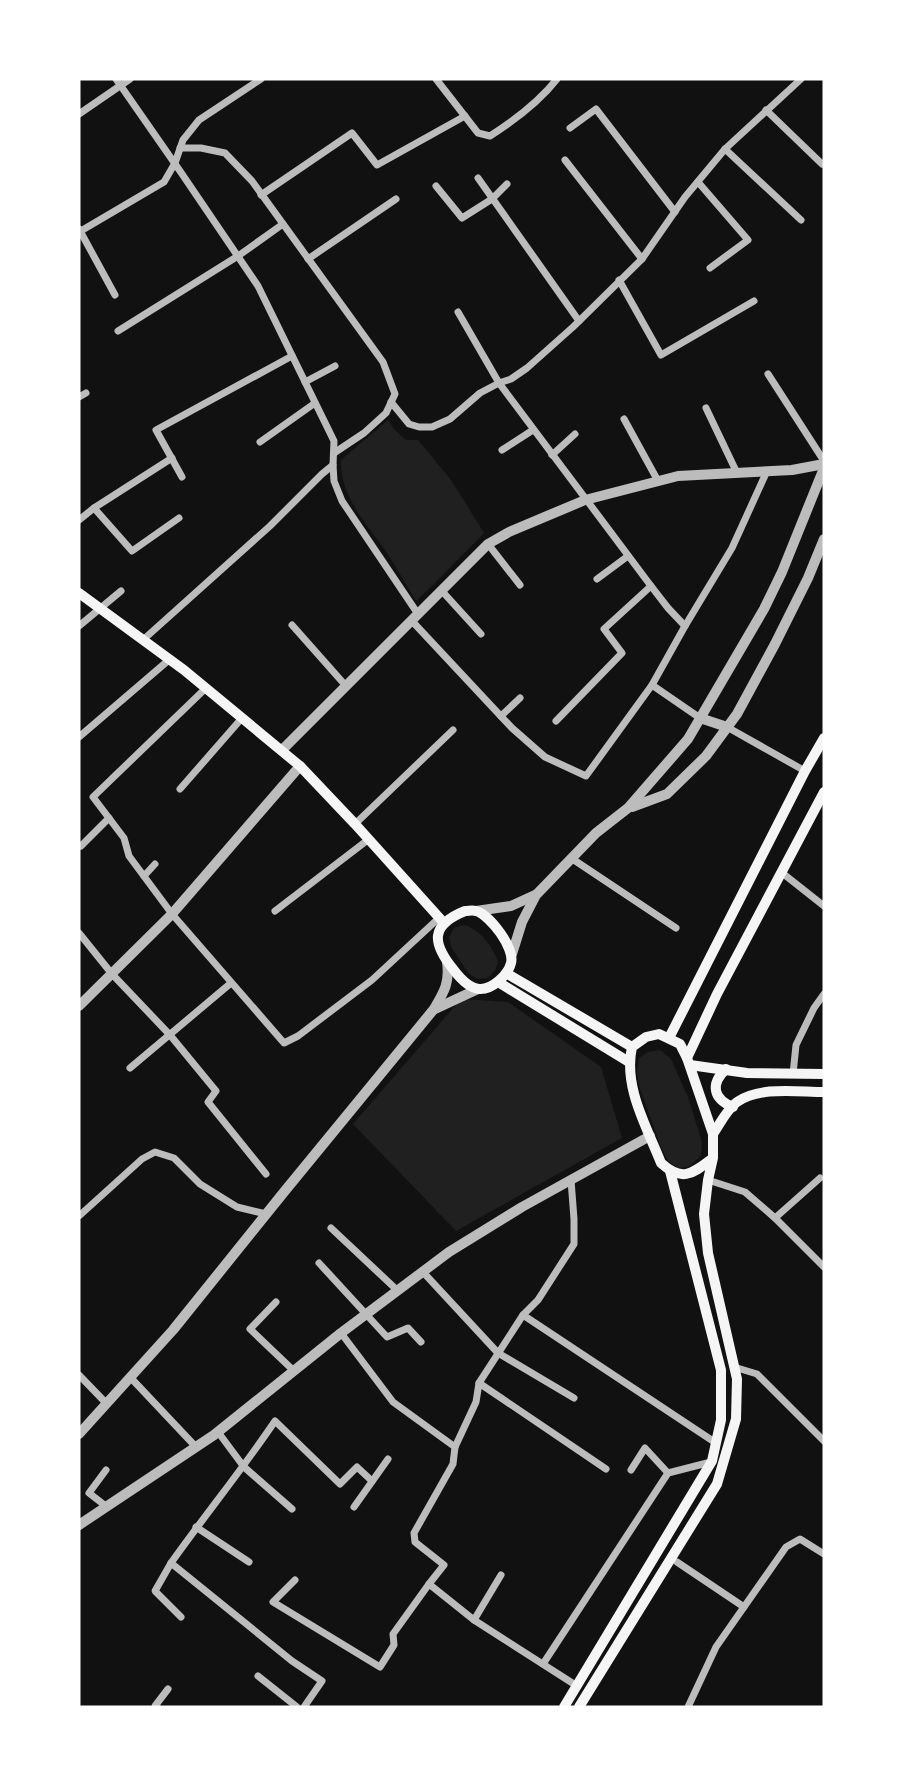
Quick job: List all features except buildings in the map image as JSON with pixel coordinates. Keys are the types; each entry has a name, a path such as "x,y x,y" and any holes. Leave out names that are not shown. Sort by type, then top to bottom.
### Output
{"main road":[{"path":"79,593 170,659 282,750 355,824 442,920"},
{"path":"669,1038 804,771 824,738"},
{"path":"688,1062 717,994 824,792"},
{"path":"465,911 476,911 486,918 501,934 512,954 511,964 502,978 478,989 458,976 437,943 442,920 465,911"},
{"path":"502,978 632,1047"},
{"path":"502,978 629,1062"},
{"path":"579,1707 717,1484 736,1419 737,1379 708,1253 704,1216 713,1158 713,1133 680,1044 659,1034 646,1037 632,1047 629,1062 634,1094 661,1163 677,1174 691,1175 713,1158"},
{"path":"688,1062 747,1073 824,1074"},
{"path":"726,1069 715,1086 723,1103 733,1107"},
{"path":"713,1133 736,1103 756,1094 824,1092"},
{"path":"564,1707 712,1461 721,1420 721,1370 670,1171"},
{"path":"683,1220 688,1213 696,1212 704,1216"}],"street":[{"path":"116,79 258,286 334,441 334,481 342,501 414,617 500,716 545,757 586,776 652,685 732,548 767,471"},
{"path":"79,114 130,79"},
{"path":"115,295 79,230 164,181 175,163 183,140 199,120 261,79"},
{"path":"436,79 478,133 490,136 512,122 558,79"},
{"path":"391,402 409,424 432,427 450,419 470,401 527,368 642,259 698,181 725,149 798,79"},
{"path":"570,128 596,109 675,212"},
{"path":"766,110 822,164"},
{"path":"261,194 352,133 377,165 465,116"},
{"path":"180,148 201,148 225,153 252,181 383,362 395,394 386,413 364,433 334,453"},
{"path":"725,149 801,220"},
{"path":"565,160 642,259"},
{"path":"478,178 579,321"},
{"path":"698,181 748,240 710,268"},
{"path":"436,186 462,218 492,199 507,184"},
{"path":"308,259 396,199"},
{"path":"118,331 238,256 283,224"},
{"path":"619,280 661,355 754,301"},
{"path":"457,312 499,383 533,430 651,586 685,626"},
{"path":"182,477 156,430 292,356"},
{"path":"305,382 334,366"},
{"path":"768,374 824,464"},
{"path":"260,442 315,403"},
{"path":"706,408 737,473"},
{"path":"624,419 658,481"},
{"path":"502,450 533,430"},
{"path":"552,455 575,434"},
{"path":"79,520 172,458"},
{"path":"282,750 488,544 509,531 585,500 678,476 792,470 824,464"},
{"path":"512,954 522,922 536,895 596,833 628,808 688,739 758,620 782,572 824,464"},
{"path":"144,639 270,526 333,465"},
{"path":"94,508 132,551 179,518"},
{"path":"628,808 667,794 706,756 737,714 775,645 824,539"},
{"path":"488,544 520,585"},
{"path":"597,579 628,556"},
{"path":"556,721 622,653 604,629 651,586"},
{"path":"441,590 481,634"},
{"path":"79,626 121,591"},
{"path":"292,625 345,686"},
{"path":"79,737 170,659"},
{"path":"652,685 700,718 727,727 804,771"},
{"path":"206,688 93,797 124,838 129,856 172,914 284,1043 298,1036 372,980 442,920"},
{"path":"500,716 520,698"},
{"path":"180,789 242,718"},
{"path":"355,824 453,730"},
{"path":"79,1006 172,914 299,766"},
{"path":"81,846 109,818"},
{"path":"275,911 369,839"},
{"path":"571,858 676,928"},
{"path":"144,876 155,864"},
{"path":"781,872 824,906"},
{"path":"476,911 511,906 536,895"},
{"path":"79,933 216,1091 208,1101 266,1174"},
{"path":"79,1434 173,1330 434,1009 447,986 447,962"},
{"path":"130,1068 231,983"},
{"path":"434,1009 478,989"},
{"path":"793,1074 796,1045 824,994"},
{"path":"79,1525 218,1432 341,1333 449,1252 522,1207 650,1136"},
{"path":"79,1216 142,1159 155,1152 174,1158 200,1184 237,1207 267,1214"},
{"path":"775,1218 820,1178"},
{"path":"295,1580 273,1602 380,1667 394,1645 393,1634 444,1565 415,1542 414,1532 453,1464 455,1447 476,1402 479,1383 574,1244 571,1180"},
{"path":"708,1180 745,1192 824,1267"},
{"path":"331,1228 398,1290"},
{"path":"319,1263 387,1337 408,1328 421,1342"},
{"path":"423,1272 498,1353 574,1398"},
{"path":"276,1302 250,1329 293,1371"},
{"path":"523,1315 716,1443"},
{"path":"341,1333 393,1402 455,1447"},
{"path":"734,1367 757,1374 824,1441"},
{"path":"79,1375 106,1403"},
{"path":"130,1377 196,1447"},
{"path":"479,1383 606,1469"},
{"path":"181,1617 155,1591 196,1527 244,1467 275,1421 340,1484 357,1467 372,1481"},
{"path":"218,1432 244,1467 292,1509"},
{"path":"631,1470 645,1448 668,1473"},
{"path":"355,1507 388,1459"},
{"path":"543,1664 668,1473 712,1461"},
{"path":"106,1470 89,1493 107,1507"},
{"path":"196,1527 249,1562"},
{"path":"688,1707 716,1647 786,1546 800,1539 824,1554"},
{"path":"677,1562 744,1607"},
{"path":"171,1563 292,1661 322,1681 304,1707"},
{"path":"474,1619 501,1575"},
{"path":"429,1584 474,1619 577,1686"},
{"path":"258,1676 297,1707"},
{"path":"157,1707 168,1689"}],"shaded area":[{"path":"388,420 406,440 418,440 451,480 484,533 416,601 356,509 342,473 341,460"},
{"path":"463,925 480,934 496,956 498,962 488,978 478,979 469,974 451,947 449,937 454,928"},
{"path":"461,999 508,1002 601,1067 622,1138 456,1231 353,1124"},
{"path":"660,1050 671,1059 688,1097 702,1142 701,1156 688,1167 678,1168 668,1161 639,1086 639,1058 648,1052"}]}
